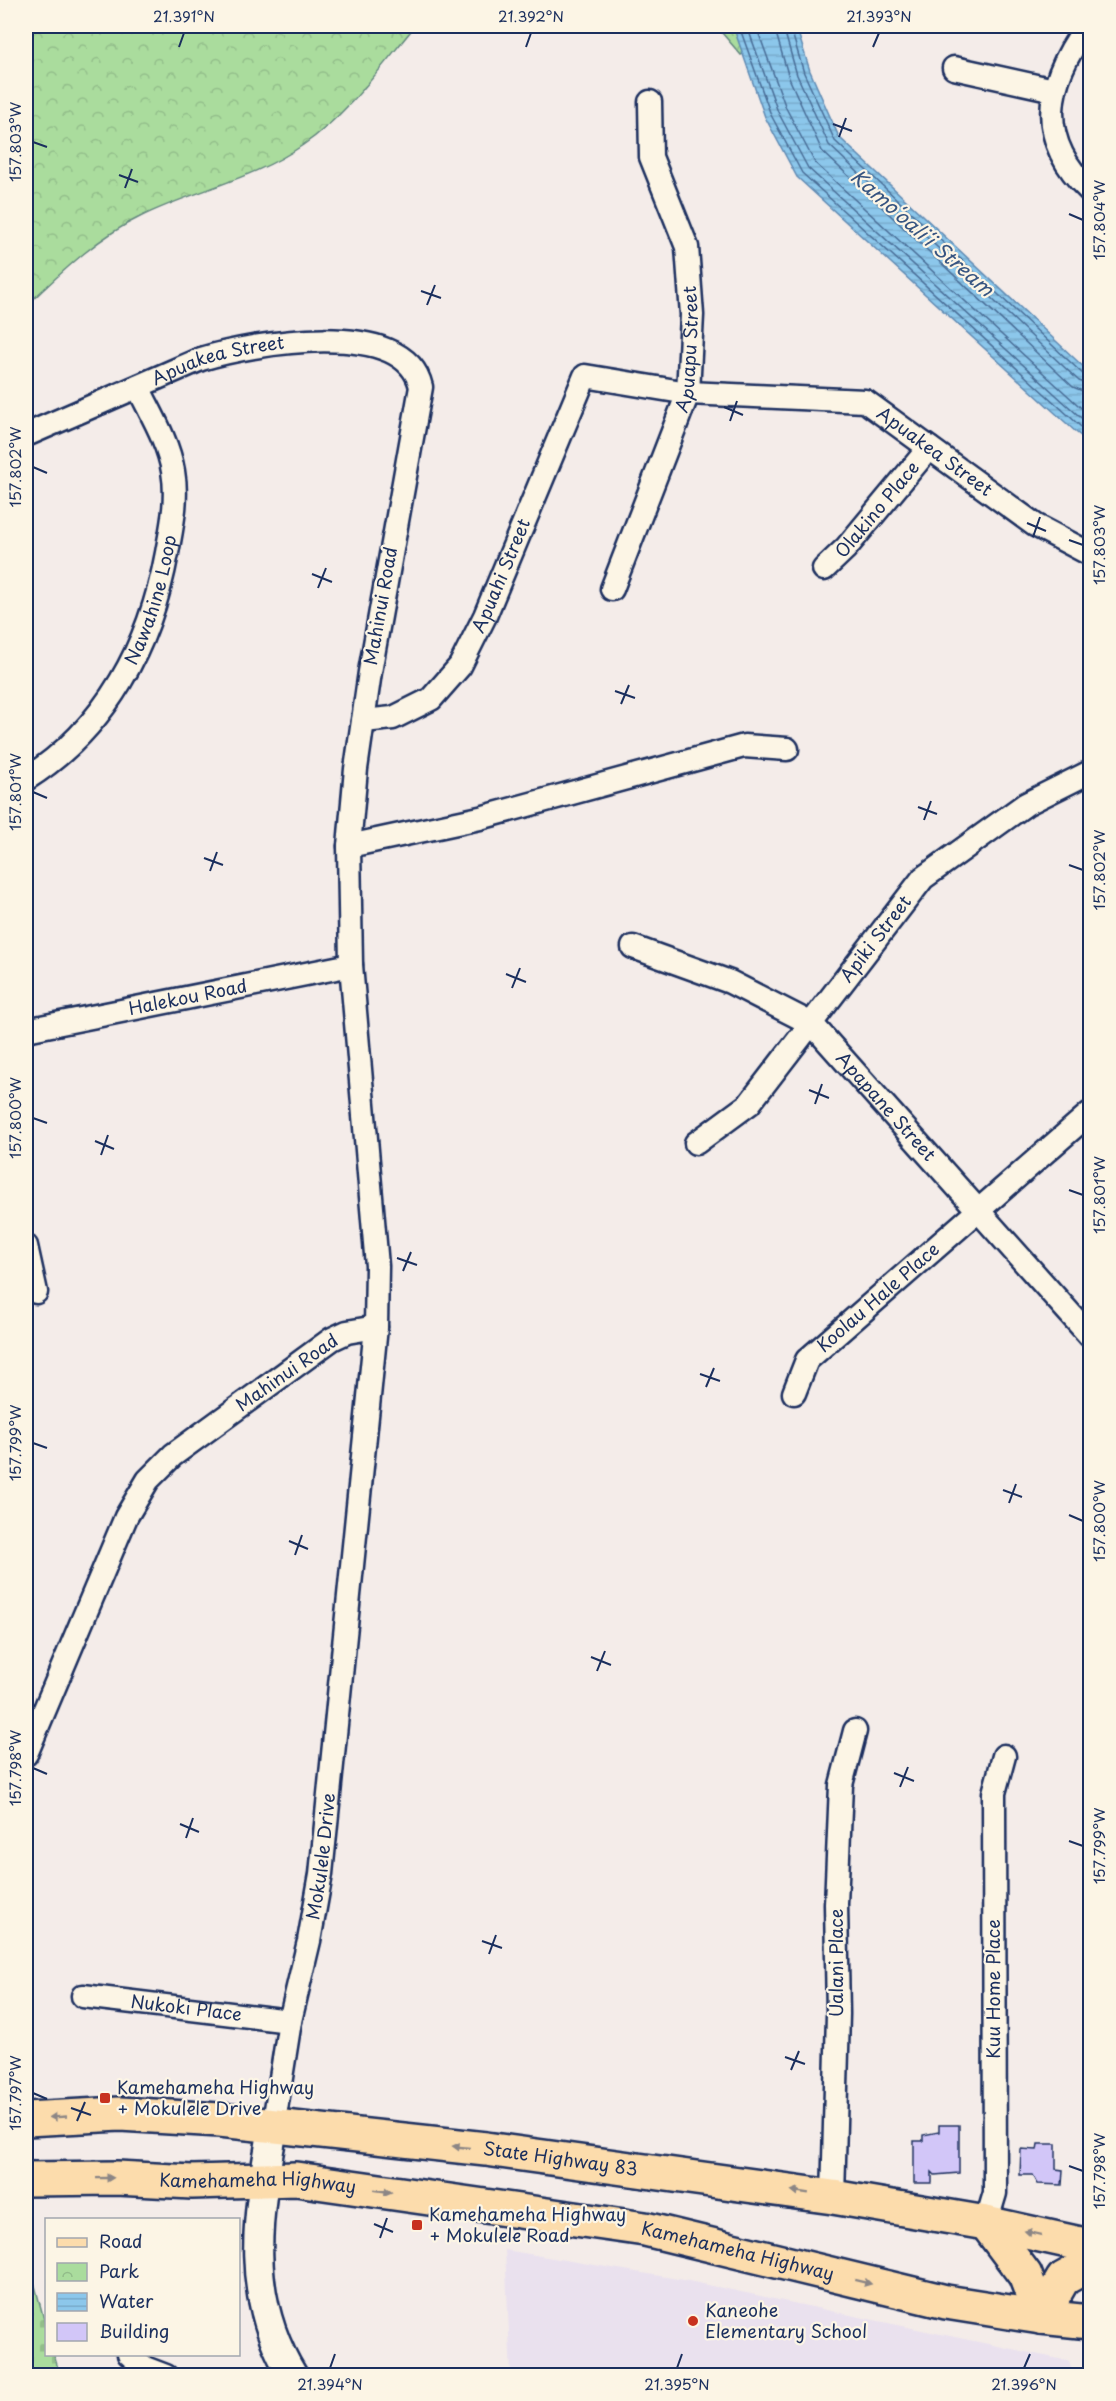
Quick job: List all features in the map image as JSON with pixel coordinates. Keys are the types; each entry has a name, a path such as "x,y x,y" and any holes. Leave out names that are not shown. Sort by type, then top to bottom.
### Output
{"main road":[{"name":"State Highway 83","path":"26,2119 120,2114 220,2120 273,2128 486,2149 833,2197 986,2223 1088,2259"},
{"name":"Kamehameha Highway","path":"26,2179 117,2178 192,2182 296,2179 645,2229 946,2302 1041,2318 1090,2322"},
{"path":"986,2223 1025,2275 1041,2318"},
{"path":"1041,2318 1063,2279 1088,2259"},
{"path":"1088,2259 1079,2292 1084,2309 1090,2316"}],"street":[{"path":"1087,26 1063,62 1054,90 1053,120 1059,145 1070,167 1090,191"},
{"path":"954,68 1054,90"},
{"name":"Apuapu Street","path":"612,589 688,393 692,315 687,247 651,157 650,102"},
{"name":"Apuakea Street","path":"26,435 227,351 298,340 359,344 395,353 414,369"},
{"name":"Mahinui Road","path":"26,1754 35,1701 126,1517 148,1480 173,1455 332,1339 347,1332 376,1326 377,1266 351,965 349,846 363,721 390,553 421,396 414,369"},
{"name":"Apuakea Street","path":"585,376 688,393 865,400 1035,525 1090,554"},
{"name":"Apuahi Street","path":"363,721 393,718 431,699 460,666 485,616 585,376"},
{"name":"Nawahine Loop","path":"26,779 74,741 108,701 136,656 156,607 174,517 175,487 165,444 138,387"},
{"name":"Olakino Place","path":"824,569 846,548 929,448"},
{"path":"349,846 480,818 744,747 787,749"},
{"name":"Apiki Street","path":"696,1143 749,1104 923,878 1026,804 1090,772"},
{"name":"Apapane Street","path":"633,947 730,982 812,1024 976,1210 1089,1332"},
{"name":"Halekou Road","path":"26,1030 351,965"},
{"name":"Koolau Hale Place","path":"794,1393 807,1360 976,1210 1090,1113"},
{"path":"26,1246 36,1292"},
{"name":"Mokulele Drive","path":"286,2374 272,2337 260,2290 257,2266 259,2211 290,2021 309,1941 325,1846 376,1326"},
{"name":"Ualani Place","path":"833,2197 838,2014 836,1904 840,1785 855,1731"},
{"name":"Kuu Home Place","path":"986,2223 995,2193 994,1793 1004,1756"},
{"name":"Nukoki Place","path":"83,1996 290,2021"},
{"path":"130,2356 145,2368 166,2376"}],"shaded area":[{"name":"Kaneohe Elementary School","path":"505,2250 684,2280 1069,2361 1073,2375 511,2375"}],"green space":[{"path":"26,26 415,26 349,105 303,145 244,176 160,208 124,225 80,257 26,306"},
{"path":"716,26 793,26 741,55"},
{"path":"26,2252 45,2323 45,2356 54,2356 60,2375 26,2375"}],"water":[{"name":"Kamoʻoaliʻi Stream","path":"733,26 796,26 810,71 839,137 1090,373 1090,443 797,177 765,117"}],"building":[{"path":"939,2125 959,2125 959,2173 935,2175 932,2172 932,2183 914,2183 914,2141 923,2141 923,2135 939,2132"},
{"path":"1038,2144 1056,2144 1056,2169 1063,2170 1062,2185 1038,2184 1033,2175 1020,2175 1021,2149 1037,2150"}],"place":[{"name":"Kamehameha Highway + Mokulele Drive","path":"105,2098"},
{"name":"Kamehameha Highway + Mokulele Road","path":"417,2225"},
{"name":"Kaneohe Elementary School","path":"693,2321"}]}
